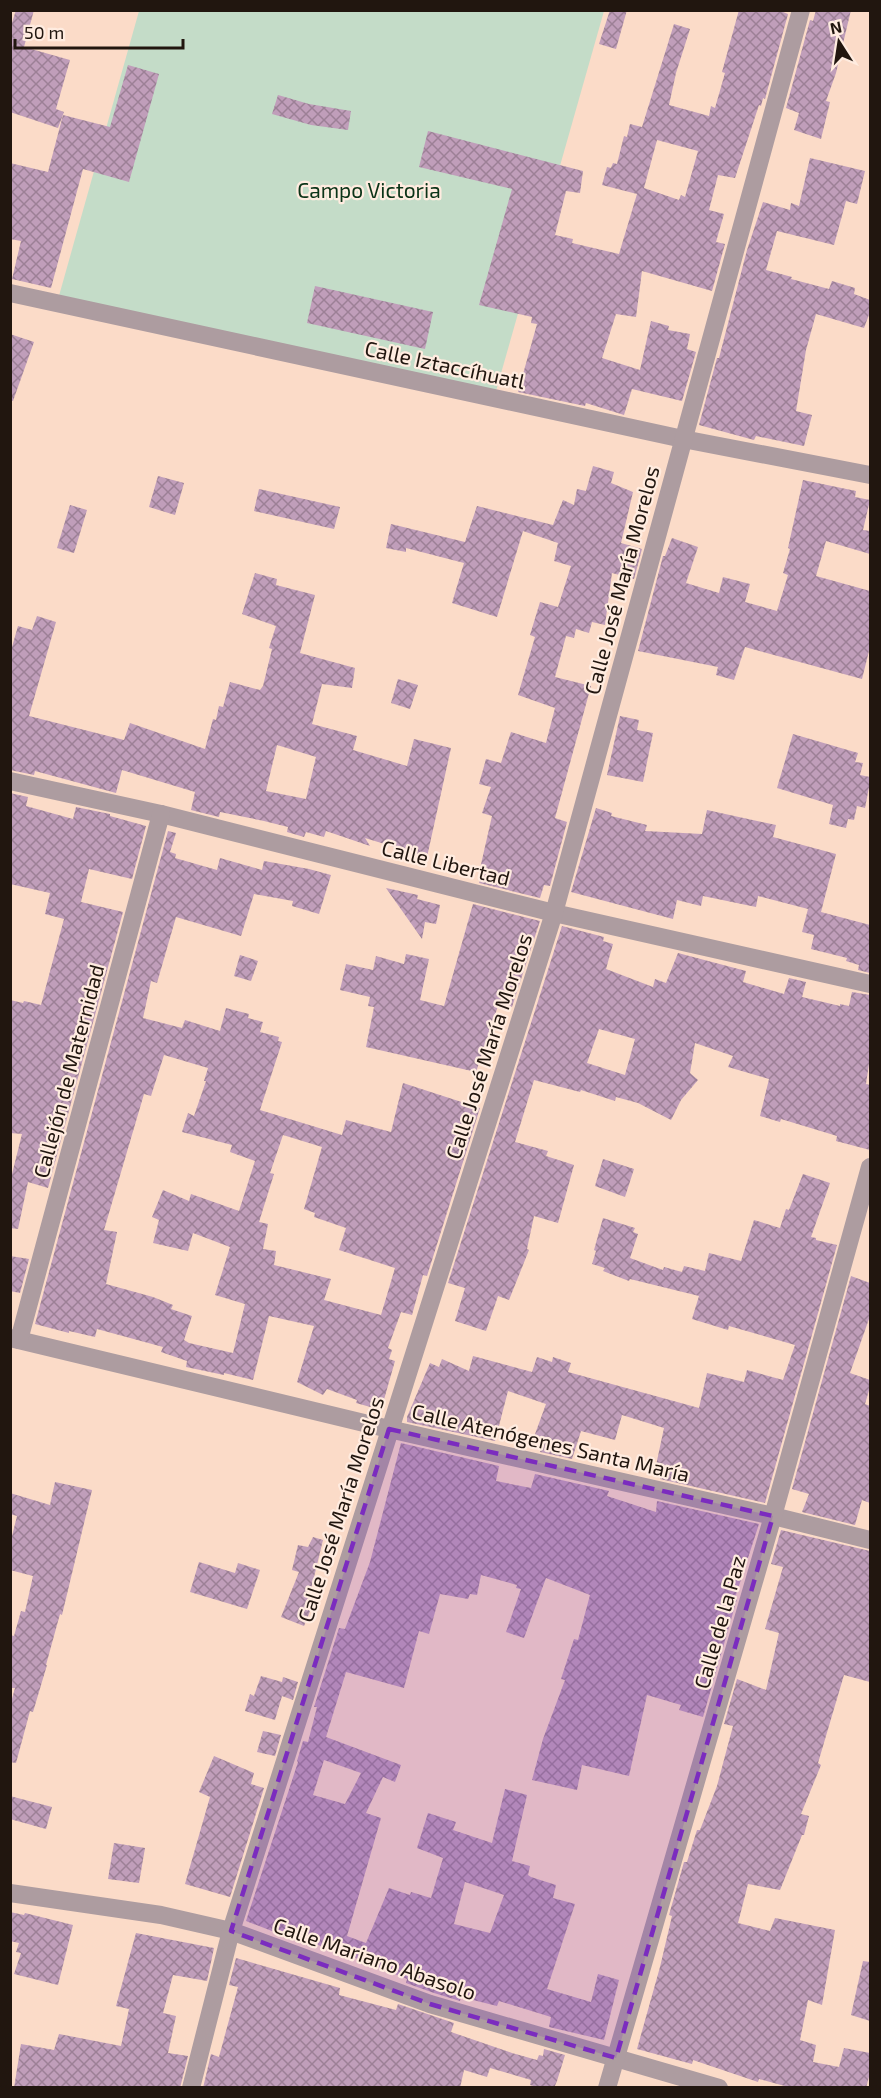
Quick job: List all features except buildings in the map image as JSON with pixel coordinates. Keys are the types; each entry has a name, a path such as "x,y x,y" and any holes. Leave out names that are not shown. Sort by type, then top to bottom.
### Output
{"street":[{"name":"Calle José María Morelos","path":"191,2088 231,1931 554,913 801,10"},
{"name":"Calle Iztaccíhuatl","path":"10,293 683,439 870,475"},
{"name":"Calle Libertad","path":"10,781 161,814 554,913 870,984"},
{"name":"Callejón de Maternidad","path":"15,1339 161,814"},
{"name":"Calle de la Paz","path":"607,2088 773,1516 870,1167"},
{"name":"Calle Atenógenes Santa María","path":"15,1339 389,1429 870,1540"},
{"name":"Calle Mariano Abasolo","path":"10,1893 161,1915 231,1931 430,2004 719,2088"}],"highlighted area":[{"path":"389,1429 773,1516 616,2058 430,2004 231,1931"}],"green space":[{"name":"Campo Victoria","path":"139,11 604,11 494,398 57,303"}]}
